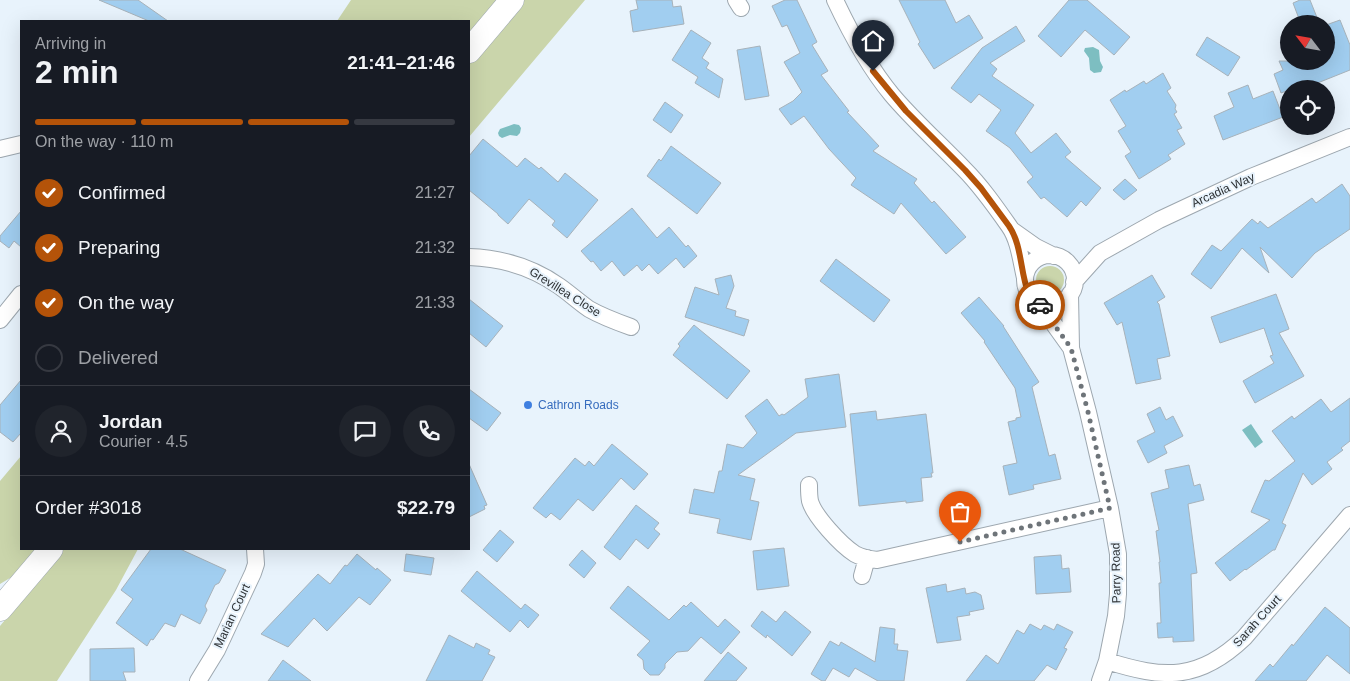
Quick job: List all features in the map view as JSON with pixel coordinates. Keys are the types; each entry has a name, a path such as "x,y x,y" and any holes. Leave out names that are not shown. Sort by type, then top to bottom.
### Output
{"street":[{"path":"470,50 512,0"},
{"path":"835,0 873,71 906,111 965,170 1012,230 1036,247 1058,257 1072,268 1074,275 1072,288 1059,303 1044,304 1038,302 1032,298 1025,285 1027,270 1038,258 1046,256 1058,257"},
{"name":"Arcadia Way","path":"1072,288 1100,253 1159,220 1283,163 1350,137"},
{"path":"0,149 20,144"},
{"path":"1012,230 1025,278"},
{"name":"Arcadia Way","path":"1058,257 1100,253"},
{"name":"Grevillea Close","path":"470,257 502,261 541,274 587,307 608,318 632,327"},
{"name":"Parry Road","path":"1072,288 1071,348 1110,508 1118,554 1118,594 1112,638 1107,662 1100,681"},
{"path":"0,320 20,295"},
{"name":"Parry Road","path":"1038,302 1071,348"},
{"path":"809,485 810,503 821,520 847,548 856,554 877,560 1110,508"},
{"name":"Sarah Court","path":"1107,662 1165,675 1191,672 1215,662 1234,649 1350,515"},
{"path":"0,609 50,550"},
{"name":"Marian Court","path":"198,681 216,650 253,573 256,564 255,550"},
{"path":"862,576 867,558"}],"green space":[{"path":"351,0 499,0 470,34 470,20 338,20"},
{"path":"523,0 585,0 470,136 470,62"},
{"path":"1050,266 1060,270 1064,280 1060,290 1050,294 1040,290 1036,280 1040,270"},
{"path":"20,457 20,550 35,550 15,575 0,584 0,481"},
{"path":"63,550 137,550 116,590 57,681 0,681 0,626"}],"water":[{"path":"1093,47 1099,50 1100,61 1103,67 1101,72 1094,73 1090,70 1089,58 1084,51 1085,48"},
{"path":"514,124 519,125 521,128 517,136 510,135 502,138 499,136 500,129"},
{"path":"1251,424 1263,442 1255,448 1242,430"}],"building":[{"path":"99,0 138,0 167,20 147,20"},
{"path":"636,0 672,0 673,7 681,6 684,24 633,32 630,11 638,9"},
{"path":"785,0 797,0 817,42 812,45 828,71 821,75 849,111 847,112 879,146 873,151 917,179 914,183 932,203 934,201 966,237 946,254 901,203 894,214 851,185 856,178 829,149 804,116 791,125 779,109 793,101 802,92 784,62 800,53 787,25 782,27 772,6"},
{"path":"899,0 945,0 956,23 969,15 983,38 934,69 918,44 920,42"},
{"path":"1069,0 1087,0 1130,37 1114,55 1085,30 1061,57 1038,36"},
{"path":"1300,0 1310,0 1316,15 1298,15 1293,3"},
{"path":"1340,20 1350,45 1350,70 1325,80 1280,80 1280,90 1274,74 1283,70 1335,70 1335,22"},
{"path":"1016,26 1025,41 990,63 997,69 992,76 1034,105 1015,133 1031,153 1056,133 1071,152 1065,157 1101,188 1086,206 1081,201 1067,217 1044,197 1041,199 1027,182 1033,177 1010,148 986,131 1001,110 979,94 971,103 951,88 982,48"},
{"path":"691,30 711,43 702,58 709,63 706,68 723,79 719,98 695,83 698,77 672,60"},
{"path":"1207,37 1240,57 1228,76 1196,55"},
{"path":"760,46 769,96 745,100 737,50"},
{"path":"1163,73 1171,88 1167,91 1176,105 1175,109 1177,112 1174,114 1182,128 1177,130 1185,144 1168,155 1171,159 1139,179 1125,156 1131,152 1118,131 1126,126 1110,100 1125,90 1126,92 1144,81 1146,84"},
{"path":"1248,85 1253,99 1273,91 1280,109 1280,118 1223,140 1214,116 1234,107 1228,93"},
{"path":"665,102 683,115 671,133 653,120"},
{"path":"483,139 517,167 525,158 539,169 541,167 558,182 565,173 598,200 567,238 552,225 555,221 529,199 508,224 470,191 470,155"},
{"path":"671,146 721,183 697,214 647,176 659,159 661,161"},
{"path":"1125,179 1137,190 1124,200 1113,190"},
{"path":"1342,184 1350,196 1350,229 1315,253 1292,278 1260,247 1269,273 1242,248 1211,289 1191,274 1212,245 1221,251 1252,219 1258,224 1260,221 1268,228 1312,198 1316,203"},
{"path":"632,208 657,238 669,227 686,247 688,245 697,256 684,268 676,258 658,274 649,264 642,271 637,265 624,276 612,261 601,271 581,251"},
{"path":"20,212 20,246 14,241 9,248 0,241 0,236"},
{"path":"836,259 890,300 874,322 820,281"},
{"path":"731,275 734,286 726,308 736,311 735,316 749,320 744,336 685,317 695,287 719,295 715,279"},
{"path":"1152,275 1165,297 1157,302 1170,356 1157,359 1161,379 1136,384 1122,322 1117,325 1104,303"},
{"path":"1276,294 1289,329 1279,333 1304,376 1255,403 1243,381 1274,363 1270,356 1273,355 1264,328 1220,343 1211,317"},
{"path":"979,297 1004,326 1039,382 1032,387 1049,456 1055,454 1061,479 1033,485 1034,489 1009,495 1003,466 1017,463 1008,422 1021,417 1015,388 985,341 961,313"},
{"path":"470,300 503,326 486,347 470,334"},
{"path":"694,325 750,371 727,399 673,355 680,346 678,344"},
{"path":"839,374 846,427 796,433 738,475 755,479 750,500 759,502 751,540 717,533 720,519 689,513 694,489 714,493 719,471 722,471 727,444 743,448 757,433 745,416 767,399 779,416 784,415 808,397 805,379"},
{"path":"20,381 20,434 13,442 0,432 0,405"},
{"path":"470,390 501,413 487,431 470,419"},
{"path":"1350,398 1350,441 1341,448 1343,450 1327,462 1332,469 1312,485 1303,473 1282,523 1286,525 1275,550 1230,581 1215,563 1270,520 1251,512 1265,480 1269,481 1295,461 1272,431 1292,416 1294,419 1321,399 1331,412"},
{"path":"1160,407 1166,420 1173,416 1183,436 1164,446 1167,453 1148,463 1137,441 1155,432 1147,414"},
{"path":"876,411 877,420 926,414 933,473 931,473 932,477 921,478 923,501 859,506 850,414"},
{"path":"612,444 648,474 634,490 621,478 593,511 578,499 560,520 551,513 546,518 533,508 575,458 585,466 589,461 594,466"},
{"path":"1189,465 1194,486 1200,484 1204,500 1188,504 1197,573 1191,574 1194,641 1173,642 1173,637 1158,638 1157,623 1161,623 1159,583 1161,583 1156,531 1159,530 1151,493 1169,488 1165,470"},
{"path":"470,466 487,505 484,506 485,509 470,516"},
{"path":"636,505 659,523 654,529 660,534 648,549 636,539 620,560 604,547"},
{"path":"500,530 514,542 497,562 483,550"},
{"path":"784,548 789,586 757,590 753,551"},
{"path":"150,550 182,550 226,570 219,583 215,585 205,606 207,610 200,624 181,614 175,627 165,623 147,646 116,623 133,599 121,590"},
{"path":"582,550 596,563 584,578 569,565"},
{"path":"357,554 391,580 370,605 359,597 327,631 314,618 288,647 261,634 318,574 330,584 345,565 347,566"},
{"path":"406,554 434,558 431,575 404,571"},
{"path":"1061,555 1062,569 1069,568 1071,592 1036,594 1034,557"},
{"path":"477,571 521,609 525,604 539,615 528,628 520,620 510,632 461,591"},
{"path":"946,584 947,592 965,588 966,594 975,592 981,595 984,609 969,612 970,615 957,617 961,640 937,643 926,588"},
{"path":"628,586 669,620 684,605 686,607 691,602 718,627 725,619 740,632 721,654 701,637 688,651 677,652 665,664 665,668 659,675 650,675 644,669 643,660 637,655 650,641 610,608"},
{"path":"1325,607 1350,628 1350,674 1327,655 1306,681 1255,681 1270,664 1273,667 1292,644 1293,646"},
{"path":"762,611 776,622 785,611 811,632 792,656 767,635 766,638 751,626"},
{"path":"1030,624 1041,630 1044,625 1054,630 1057,624 1073,632 1064,648 1067,649 1056,670 1047,665 1034,681 966,681 986,655 998,664 1017,630 1024,634"},
{"path":"880,627 895,629 894,644 898,644 897,650 908,651 904,681 878,681 855,668 849,677 833,668 825,681 811,674 830,641 839,646 841,642 875,662"},
{"path":"449,635 474,648 476,643 490,650 488,654 495,657 482,681 426,681"},
{"path":"134,648 135,672 123,672 126,681 90,681 90,649"},
{"path":"728,652 747,668 736,681 704,681"},
{"path":"283,660 311,681 268,681"}],"way so far":[{"path":"960,542 1110,508 1071,348 1040,305"}],"place":[{"name":"Cathron Roads","path":"528,405"}],"route":[{"path":"873,71 906,111 981,188 1012,230 1018,247 1025,285 1032,298 1040,305"}]}
